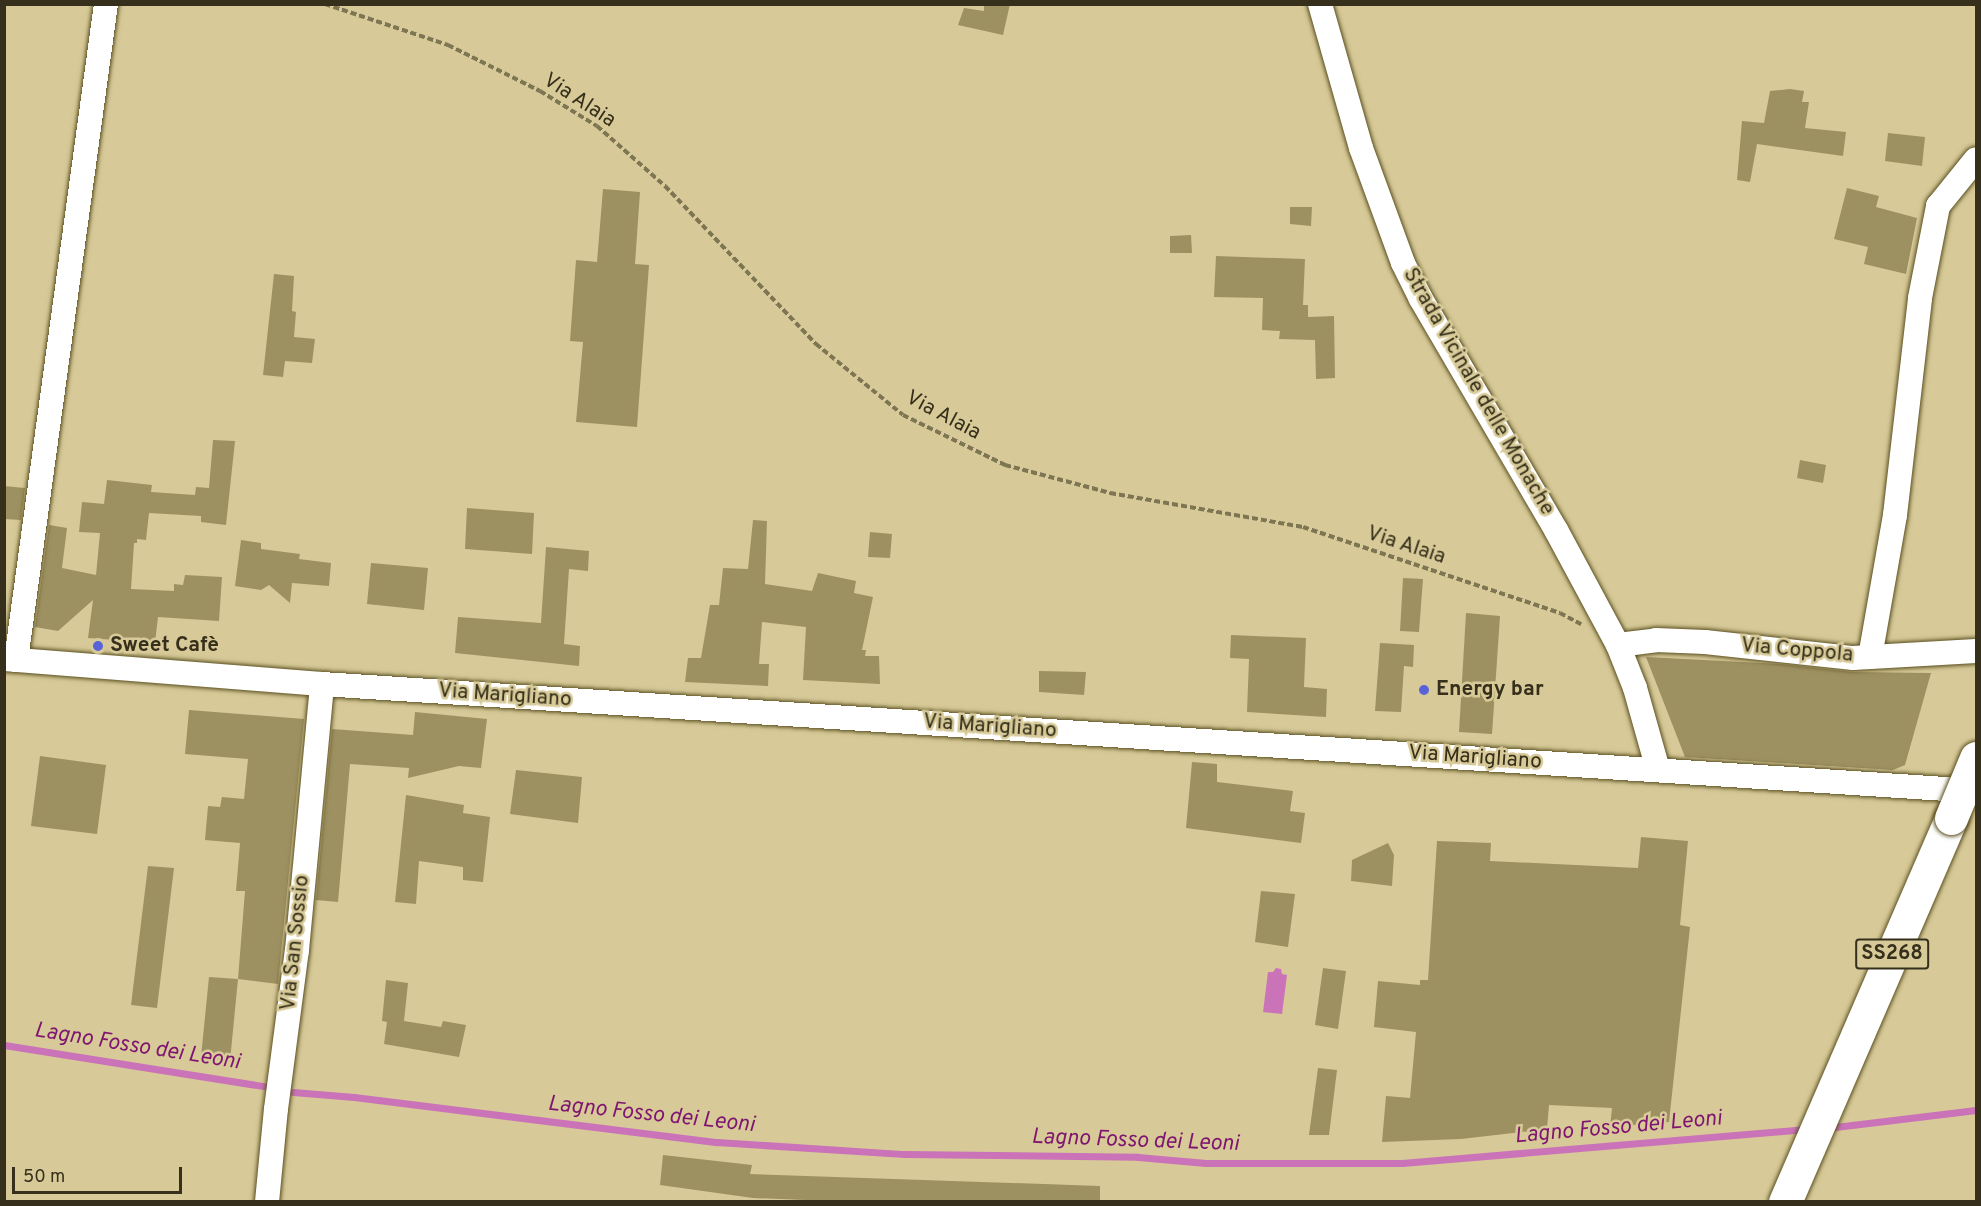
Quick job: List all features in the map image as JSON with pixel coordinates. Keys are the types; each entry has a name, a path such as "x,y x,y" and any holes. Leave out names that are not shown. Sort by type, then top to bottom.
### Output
{"highway":[{"name":"SS268","path":"1785,1202 1977,758"}],"street":[{"path":"10,659 106,4"},
{"name":"Strada Vicinale delle Monache","path":"1320,4 1361,148 1403,263 1421,299 1556,530 1618,645 1635,688 1658,770"},
{"path":"1870,657 1895,515 1920,298 1938,206 1977,159"},
{"name":"Via Coppola","path":"1618,645 1656,640 1705,642 1853,658 1977,651"},
{"name":"Via Marigliano","path":"10,659 322,684 1977,791"},
{"name":"Via San Sossio","path":"267,1202 276,1109 297,950 322,684"}],"path":[{"name":"Via Alaia","path":"326,4 448,45 540,92 597,126 665,186 816,344 903,415 913,420 1005,465 1110,493 1303,527 1560,613 1618,645"}],"shaded area":[{"path":"1276,968 1281,969 1282,974 1287,975 1282,1014 1263,1012 1268,972 1273,972"}],"building":[{"path":"984,4 1010,4 1003,35 958,25 964,8 984,11"},
{"path":"1790,89 1804,91 1802,102 1809,102 1805,128 1846,132 1843,156 1757,144 1750,182 1737,180 1742,121 1764,123 1770,91"},
{"path":"1888,133 1925,137 1922,166 1885,161"},
{"path":"1847,188 1879,196 1876,207 1917,218 1906,274 1864,264 1868,247 1834,239"},
{"path":"603,189 640,192 635,264 649,265 637,427 576,422 583,342 570,341 576,260 597,262"},
{"path":"1290,207 1312,207 1311,226 1290,224"},
{"path":"1191,235 1192,253 1170,253 1170,236"},
{"path":"1216,256 1305,259 1303,305 1308,305 1308,317 1334,316 1335,378 1316,379 1315,340 1279,339 1280,331 1262,330 1263,298 1214,297"},
{"path":"274,274 294,276 292,311 296,312 294,337 315,339 312,363 285,361 283,377 263,375"},
{"path":"213,440 235,441 226,525 201,522 201,516 149,513 146,540 137,539 137,543 134,543 131,589 174,591 174,584 183,585 185,575 222,577 219,621 158,617 155,643 88,638 93,600 58,631 35,627 49,525 67,528 62,568 96,575 100,533 79,532 82,502 104,504 107,480 152,485 151,492 195,495 196,487 209,488"},
{"path":"1800,460 1826,465 1823,483 1797,478"},
{"path":"4,486 25,488 21,520 4,519"},
{"path":"467,508 534,513 532,554 465,549"},
{"path":"753,520 767,521 765,584 812,591 818,573 856,581 854,593 873,597 862,650 866,650 865,656 879,656 880,684 803,680 806,627 762,622 759,664 769,664 768,686 685,682 688,658 701,658 710,605 719,605 723,568 748,569"},
{"path":"870,532 892,534 890,558 868,557"},
{"path":"241,540 261,543 261,549 300,554 299,559 331,563 329,586 292,583 290,603 269,585 261,590 235,586"},
{"path":"546,547 589,551 588,571 569,569 564,644 580,646 579,666 455,653 458,617 541,623"},
{"path":"371,563 428,568 424,610 367,604"},
{"path":"1403,578 1423,579 1419,632 1400,631"},
{"path":"1466,613 1500,616 1492,734 1459,732"},
{"path":"1231,635 1306,638 1304,687 1327,689 1326,717 1247,712 1249,659 1230,658"},
{"path":"1380,643 1414,645 1413,667 1404,666 1401,712 1375,711"},
{"path":"1646,657 1780,664 1852,672 1931,673 1905,765 1893,770 1685,757"},
{"path":"1039,671 1086,672 1084,695 1039,692"},
{"path":"189,710 304,719 278,984 238,979 245,891 236,891 240,843 205,840 208,806 220,807 222,797 244,799 248,759 185,754"},
{"path":"415,712 487,719 481,768 459,766 408,778 409,768 350,764 338,902 316,900 332,729 413,735"},
{"path":"40,756 106,765 97,834 31,826"},
{"path":"1192,762 1217,764 1217,782 1293,791 1290,811 1305,813 1301,843 1186,828"},
{"path":"516,770 582,777 578,823 510,814"},
{"path":"406,795 464,805 463,813 490,817 483,882 463,880 463,867 419,861 416,904 395,902"},
{"path":"1641,837 1688,841 1680,925 1690,927 1669,1122 1610,1127 1612,1108 1549,1105 1547,1129 1461,1139 1382,1142 1386,1096 1410,1098 1416,1032 1374,1027 1378,981 1420,985 1420,980 1428,980 1437,841 1491,843 1490,861 1638,868"},
{"path":"1388,843 1394,855 1392,886 1351,881 1352,860"},
{"path":"148,866 174,868 157,1008 131,1005"},
{"path":"1261,891 1295,894 1288,947 1255,942"},
{"path":"1323,968 1346,971 1338,1029 1315,1025"},
{"path":"209,977 238,979 230,1061 201,1057"},
{"path":"386,980 408,983 404,1021 441,1027 443,1021 466,1025 459,1057 384,1044 387,1022 382,1021"},
{"path":"1318,1068 1337,1070 1329,1135 1309,1135"},
{"path":"663,1155 752,1165 750,1174 1100,1186 1100,1202 853,1202 753,1198 660,1185"}],"waterway":[{"name":"Lagno Fosso dei Leoni","path":"4,1045 264,1086"},
{"name":"Lagno Fosso dei Leoni","path":"293,1092 354,1097 717,1142 905,1154 1138,1157 1206,1163 1402,1163 1807,1129"},
{"name":"Lagno Fosso dei Leoni","path":"1827,1128 1976,1110"}],"place":[{"name":"Sweet Cafè","path":"98,646"},
{"name":"Energy bar","path":"1424,690"}]}
